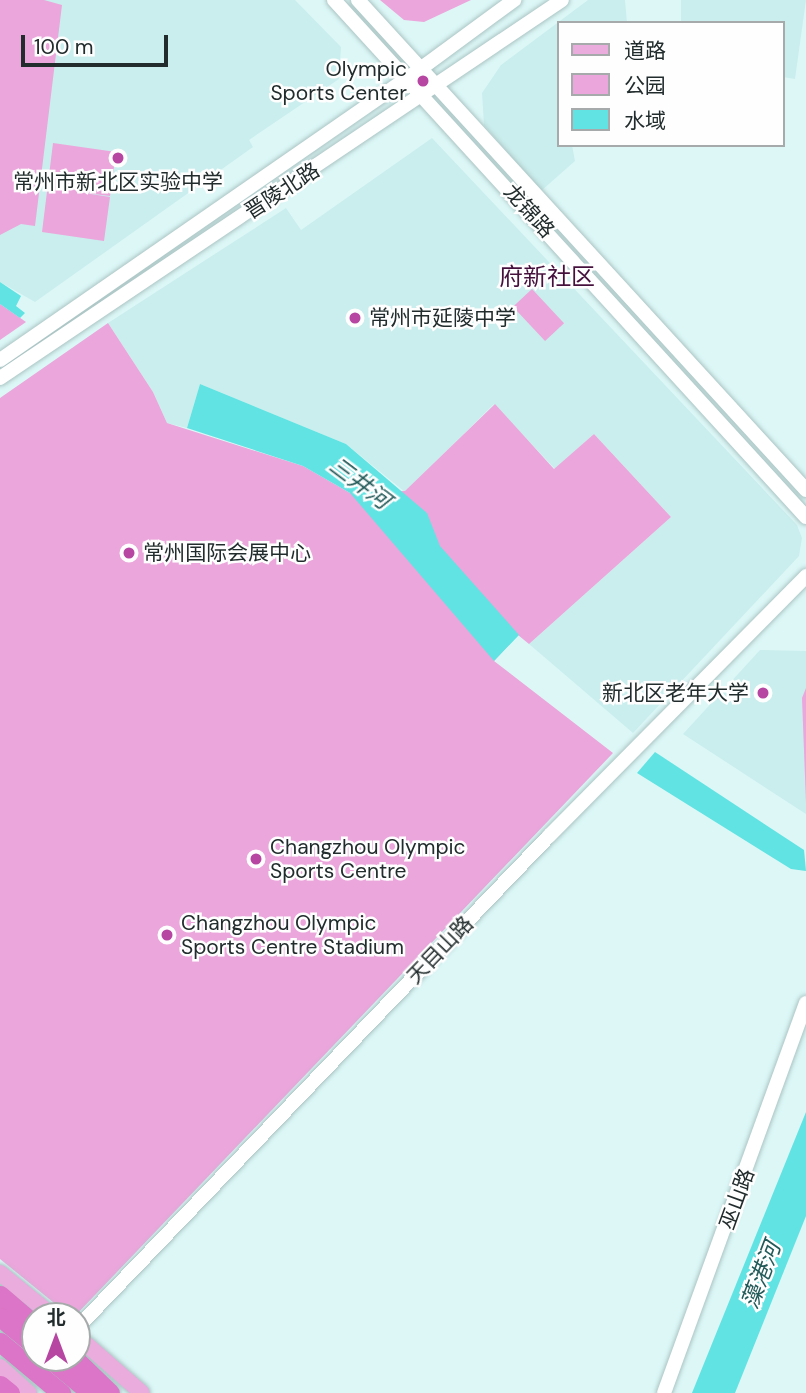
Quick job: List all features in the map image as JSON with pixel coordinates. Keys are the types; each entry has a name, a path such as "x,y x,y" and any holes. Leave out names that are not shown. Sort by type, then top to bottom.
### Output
{"highway":[{"path":"0,1295 21,1313"},
{"path":"0,1317 21,1334"},
{"path":"0,1342 61,1393"},
{"path":"0,1357 44,1393"},
{"path":"66,1372 91,1393"},
{"path":"88,1372 110,1393"},
{"path":"0,1385 10,1393"}],"main road":[{"name":"龙锦路","path":"334,0 425,96 806,517"},
{"name":"龙锦路","path":"358,0 806,490"},
{"name":"晋陵北路","path":"0,360 423,68 514,0"},
{"name":"晋陵北路","path":"0,379 425,96 562,0"},
{"name":"天目山路","path":"91,1313 549,836 806,576"},
{"name":"巫山路","path":"664,1393 806,1003"},
{"path":"0,1273 36,1302"},
{"path":"91,1348 142,1393"},
{"path":"0,1367 29,1393"}],"shaded area":[{"name":"常州市新北区实验中学","path":"0,0 295,0 341,47 339,79 249,140 253,147 35,302 0,282"},
{"path":"588,0 625,0 627,21 560,21"},
{"path":"681,0 806,0 795,79 785,77 785,21 681,21"},
{"path":"558,22 558,147 572,147 575,161 541,191 484,125 482,93 501,65"},
{"name":"常州市延陵中学","path":"432,138 797,525 802,538 799,556 633,733 529,644 671,517 594,434 555,469 494,404 405,492 346,444 200,384 187,428 167,423 153,392 108,323 286,208 301,230"},
{"name":"新北区老年大学","path":"760,650 806,651 806,814 683,734"}],"green space":[{"path":"0,0 44,0 62,5 35,226 21,224 0,235"},
{"path":"380,0 471,0 424,22 404,20"},
{"path":"53,143 116,152 110,196 78,192 110,197 104,241 42,232"},
{"path":"532,289 564,323 545,341 513,307"},
{"path":"0,304 26,322 0,340"},
{"name":"Changzhou Olympic Sports Centre","path":"108,323 153,392 167,423 303,466 350,493 405,491 495,404 554,469 594,434 671,517 529,644 518,635 494,661 613,753 88,1302 53,1302 0,1259 0,398"},
{"path":"806,688 806,803 802,698"}],"water":[{"path":"0,282 21,296 16,306 25,313 20,318 0,304"},
{"name":"三井河","path":"200,384 346,444 427,513 440,546 519,635 494,661 350,493 303,466 187,428"},
{"path":"655,752 804,850 806,871 791,869 637,773"},
{"name":"藻港河","path":"806,1112 806,1216 735,1393 692,1393"}],"place":[{"name":"Olympic Sports Center","path":"423,81"},
{"name":"常州市新北区实验中学","path":"118,158"},
{"name":"常州市延陵中学","path":"355,318"},
{"name":"常州国际会展中心","path":"129,553"},
{"name":"新北区老年大学","path":"763,693"},
{"name":"Changzhou Olympic Sports Centre","path":"256,859"},
{"name":"Changzhou Olympic Sports Centre Stadium","path":"167,935"}],"district":[{"name":"府新社区","path":"547,277"}]}
